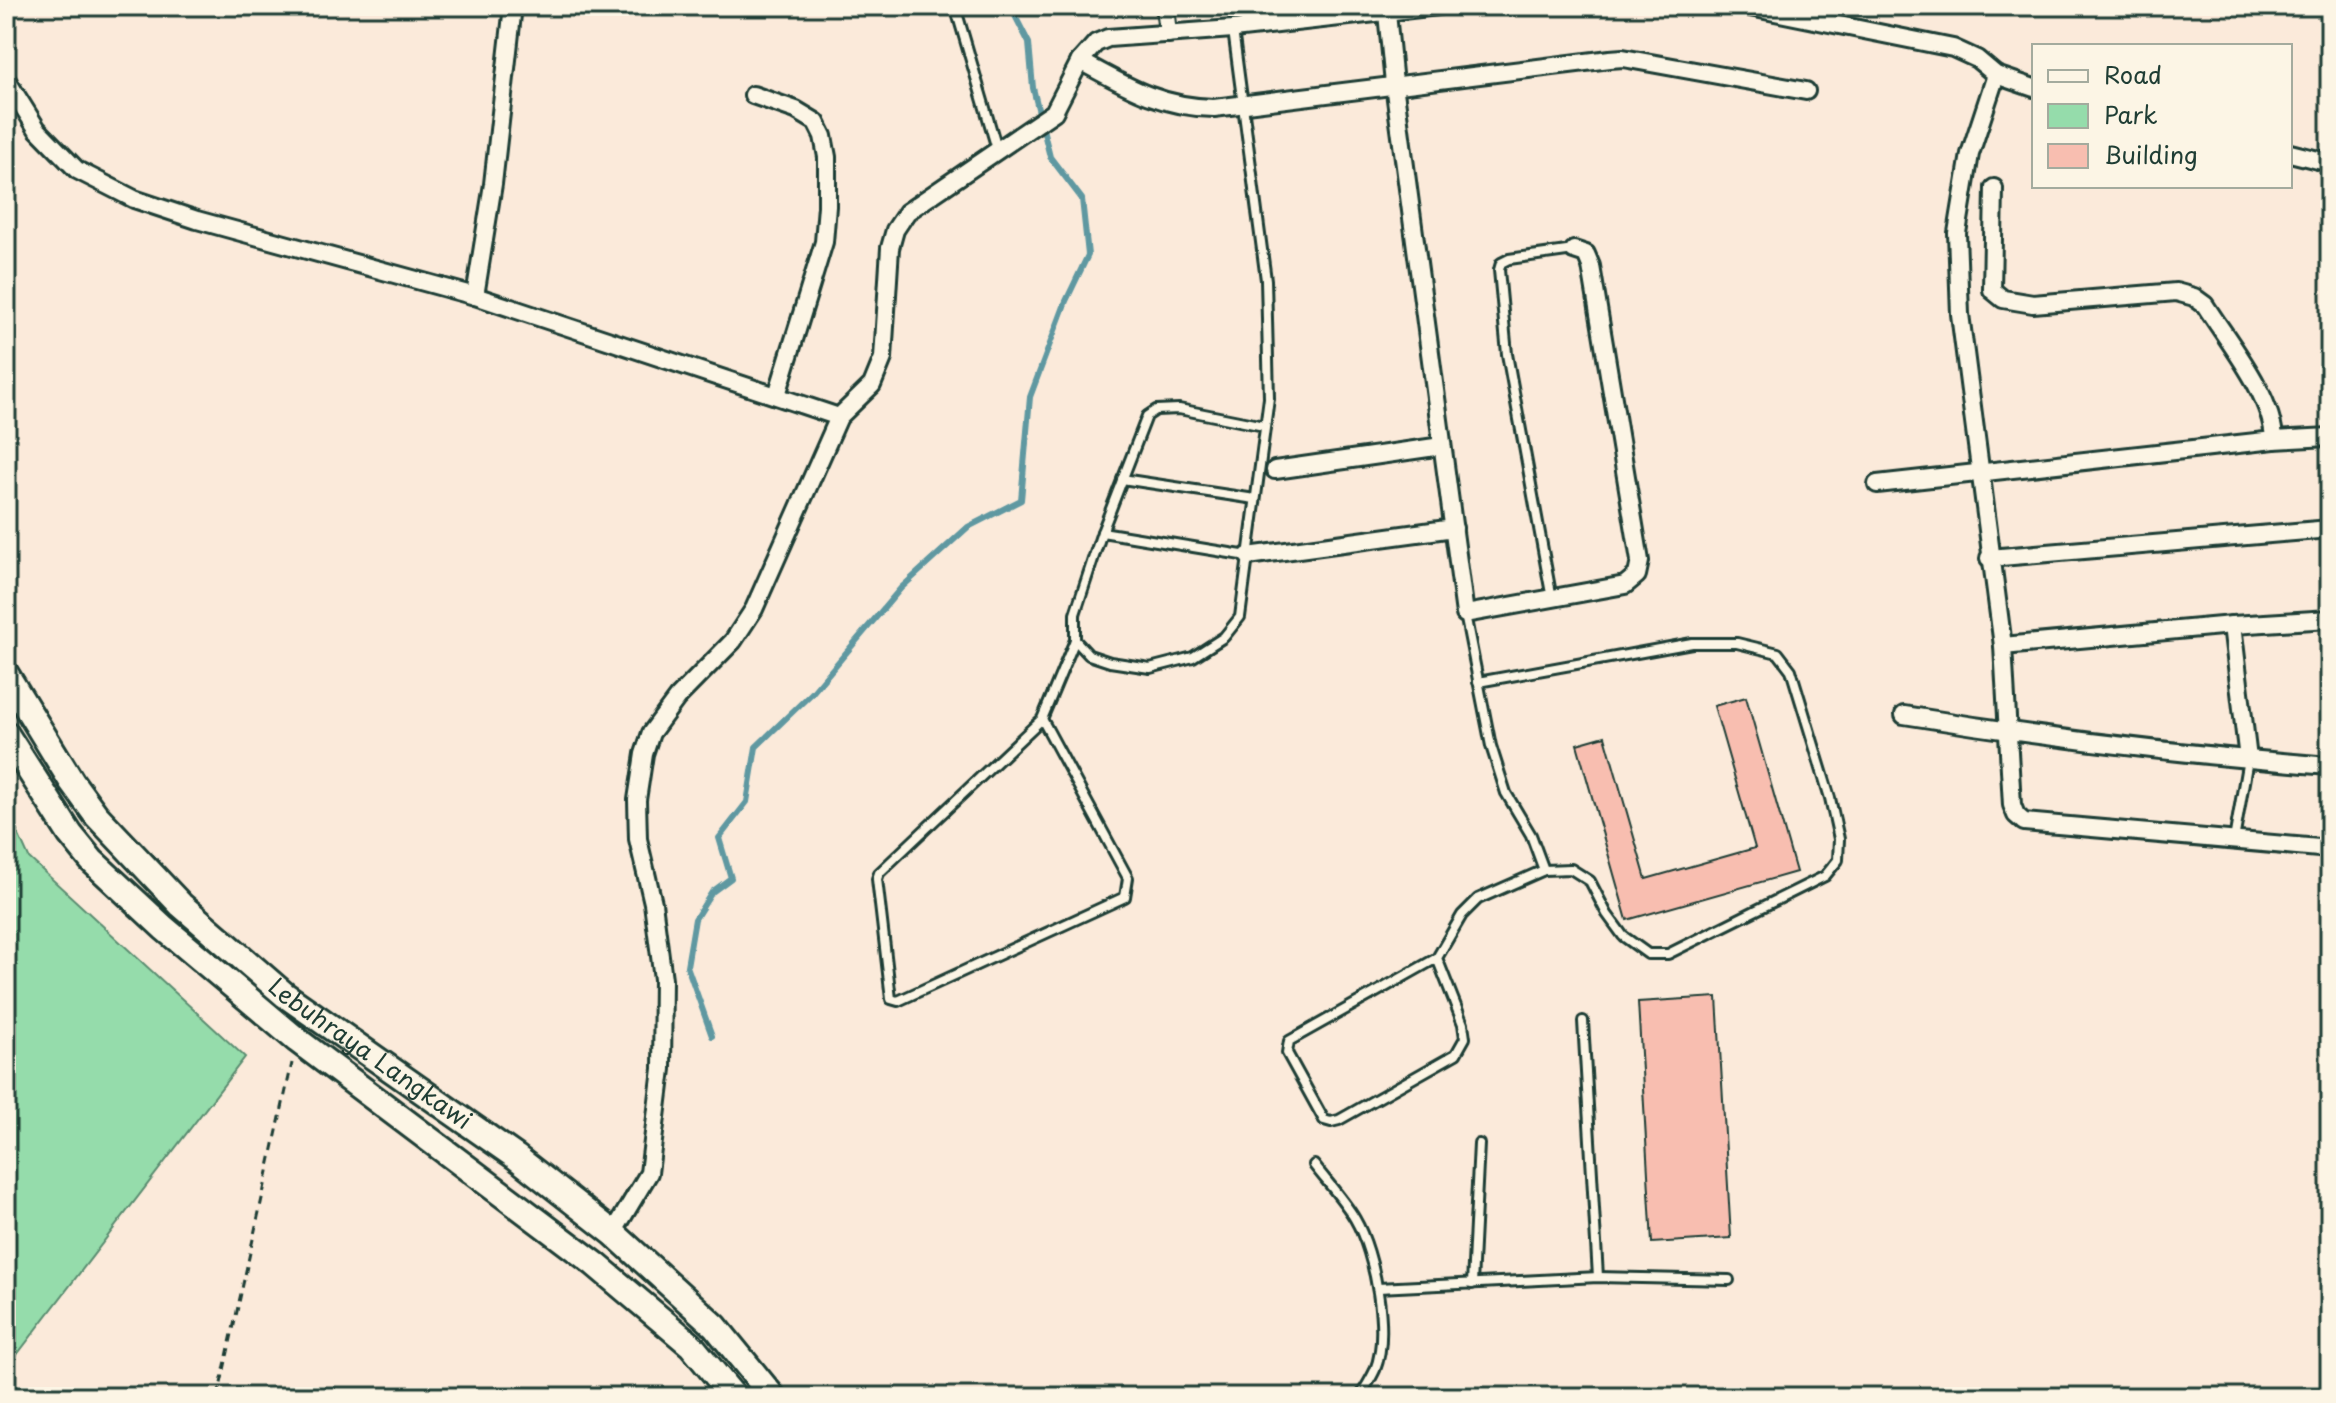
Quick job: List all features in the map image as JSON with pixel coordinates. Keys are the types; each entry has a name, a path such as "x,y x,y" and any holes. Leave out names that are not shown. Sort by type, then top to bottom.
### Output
{"main road":[{"name":"Lebuhraya Langkawi","path":"6,674 41,734 88,804 121,844 181,905 285,995 516,1157 613,1233 715,1326 773,1397"},
{"name":"Lebuhraya Langkawi","path":"6,734 50,805 92,861 164,928 297,1040 595,1264 691,1345 734,1397"}],"street":[{"path":"475,296 493,184 513,6"},
{"path":"1165,6 1168,34"},
{"path":"613,1233 649,1173 662,1069 663,979 653,903 638,839 637,800 644,754 651,733 677,698 733,641 754,609 839,417 872,385 883,358 890,248 895,230 907,212 1054,112 1080,61 1096,43 1108,38 1233,29 1335,12 1387,13 1438,6"},
{"path":"1745,6 1953,48 1977,59 1996,75 2032,87"},
{"path":"1387,13 1465,614 1625,585 1637,575 1640,561 1591,266 1586,254 1574,250"},
{"path":"1080,61 1137,92 1176,105 1214,108 1623,58 1806,91"},
{"path":"1996,75 1970,154 1957,233 1960,314 1989,558 2003,646 2012,805 2016,815 2024,822 2330,849"},
{"path":"6,79 37,129 77,170 134,199 197,220 475,296 839,417"},
{"path":"753,95 796,110 816,122 823,136 827,157 824,242 777,395"},
{"path":"2292,154 2330,163"},
{"path":"1994,188 1992,290 2003,299 2033,304 2176,292 2194,297 2205,305 2268,405 2274,440"},
{"path":"1877,484 2274,440 2330,437"},
{"path":"1275,470 1442,446"},
{"path":"1248,556 1454,528"},
{"path":"1989,558 2330,529"},
{"path":"2003,646 2330,619"},
{"path":"2232,625 2248,759"},
{"path":"1904,715 2008,732 2330,766"}],"lane":[{"path":"955,6 997,149"},
{"path":"1075,640 1089,655 1110,662 1150,668 1193,657 1224,637 1240,617 1269,398 1266,280 1233,29"},
{"path":"1552,600 1507,354 1499,270 1501,263 1509,259 1574,250"},
{"path":"1042,719 1128,878 1125,897 898,1001 891,999 877,879 879,873 1042,719 1075,640 1075,614 1102,532 1147,416 1156,410 1179,409 1264,426"},
{"path":"1122,479 1255,499"},
{"path":"1102,532 1248,556"},
{"path":"1465,614 1491,746 1506,793 1531,835 1544,870"},
{"path":"1437,958 1463,1024 1465,1038 1456,1054 1339,1120 1324,1120 1287,1053 1289,1041 1437,958 1462,915 1478,899 1544,870 1571,869 1590,881 1607,914 1623,936 1648,954 1668,954 1825,876 1838,860 1839,839 1830,798 1791,670 1778,653 1737,643 1692,643 1478,682"},
{"path":"2234,840 2248,759"},
{"path":"1583,1021 1598,1277"},
{"path":"1472,1284 1479,1144"},
{"path":"1314,1165 1356,1219 1372,1259 1378,1288 1380,1346 1376,1369 1360,1397"},
{"path":"1378,1288 1598,1277 1729,1280"}],"path":[{"path":"218,1397 297,1040"}],"green space":[{"path":"6,807 29,858 245,1057 6,1369"}],"building":[{"path":"1746,697 1796,872 1627,920 1577,744 1605,736 1646,879 1755,848 1714,706"},
{"path":"1717,997 1731,1238 1652,1243 1638,1002"}],"waterway":[{"path":"712,1036 687,966 695,919 712,892 731,878 719,838 747,802 756,747 812,693 901,588 968,527 1021,500 1030,397 1066,301 1088,255 1082,199 1050,157 1033,88 1029,43 1010,6"}]}
